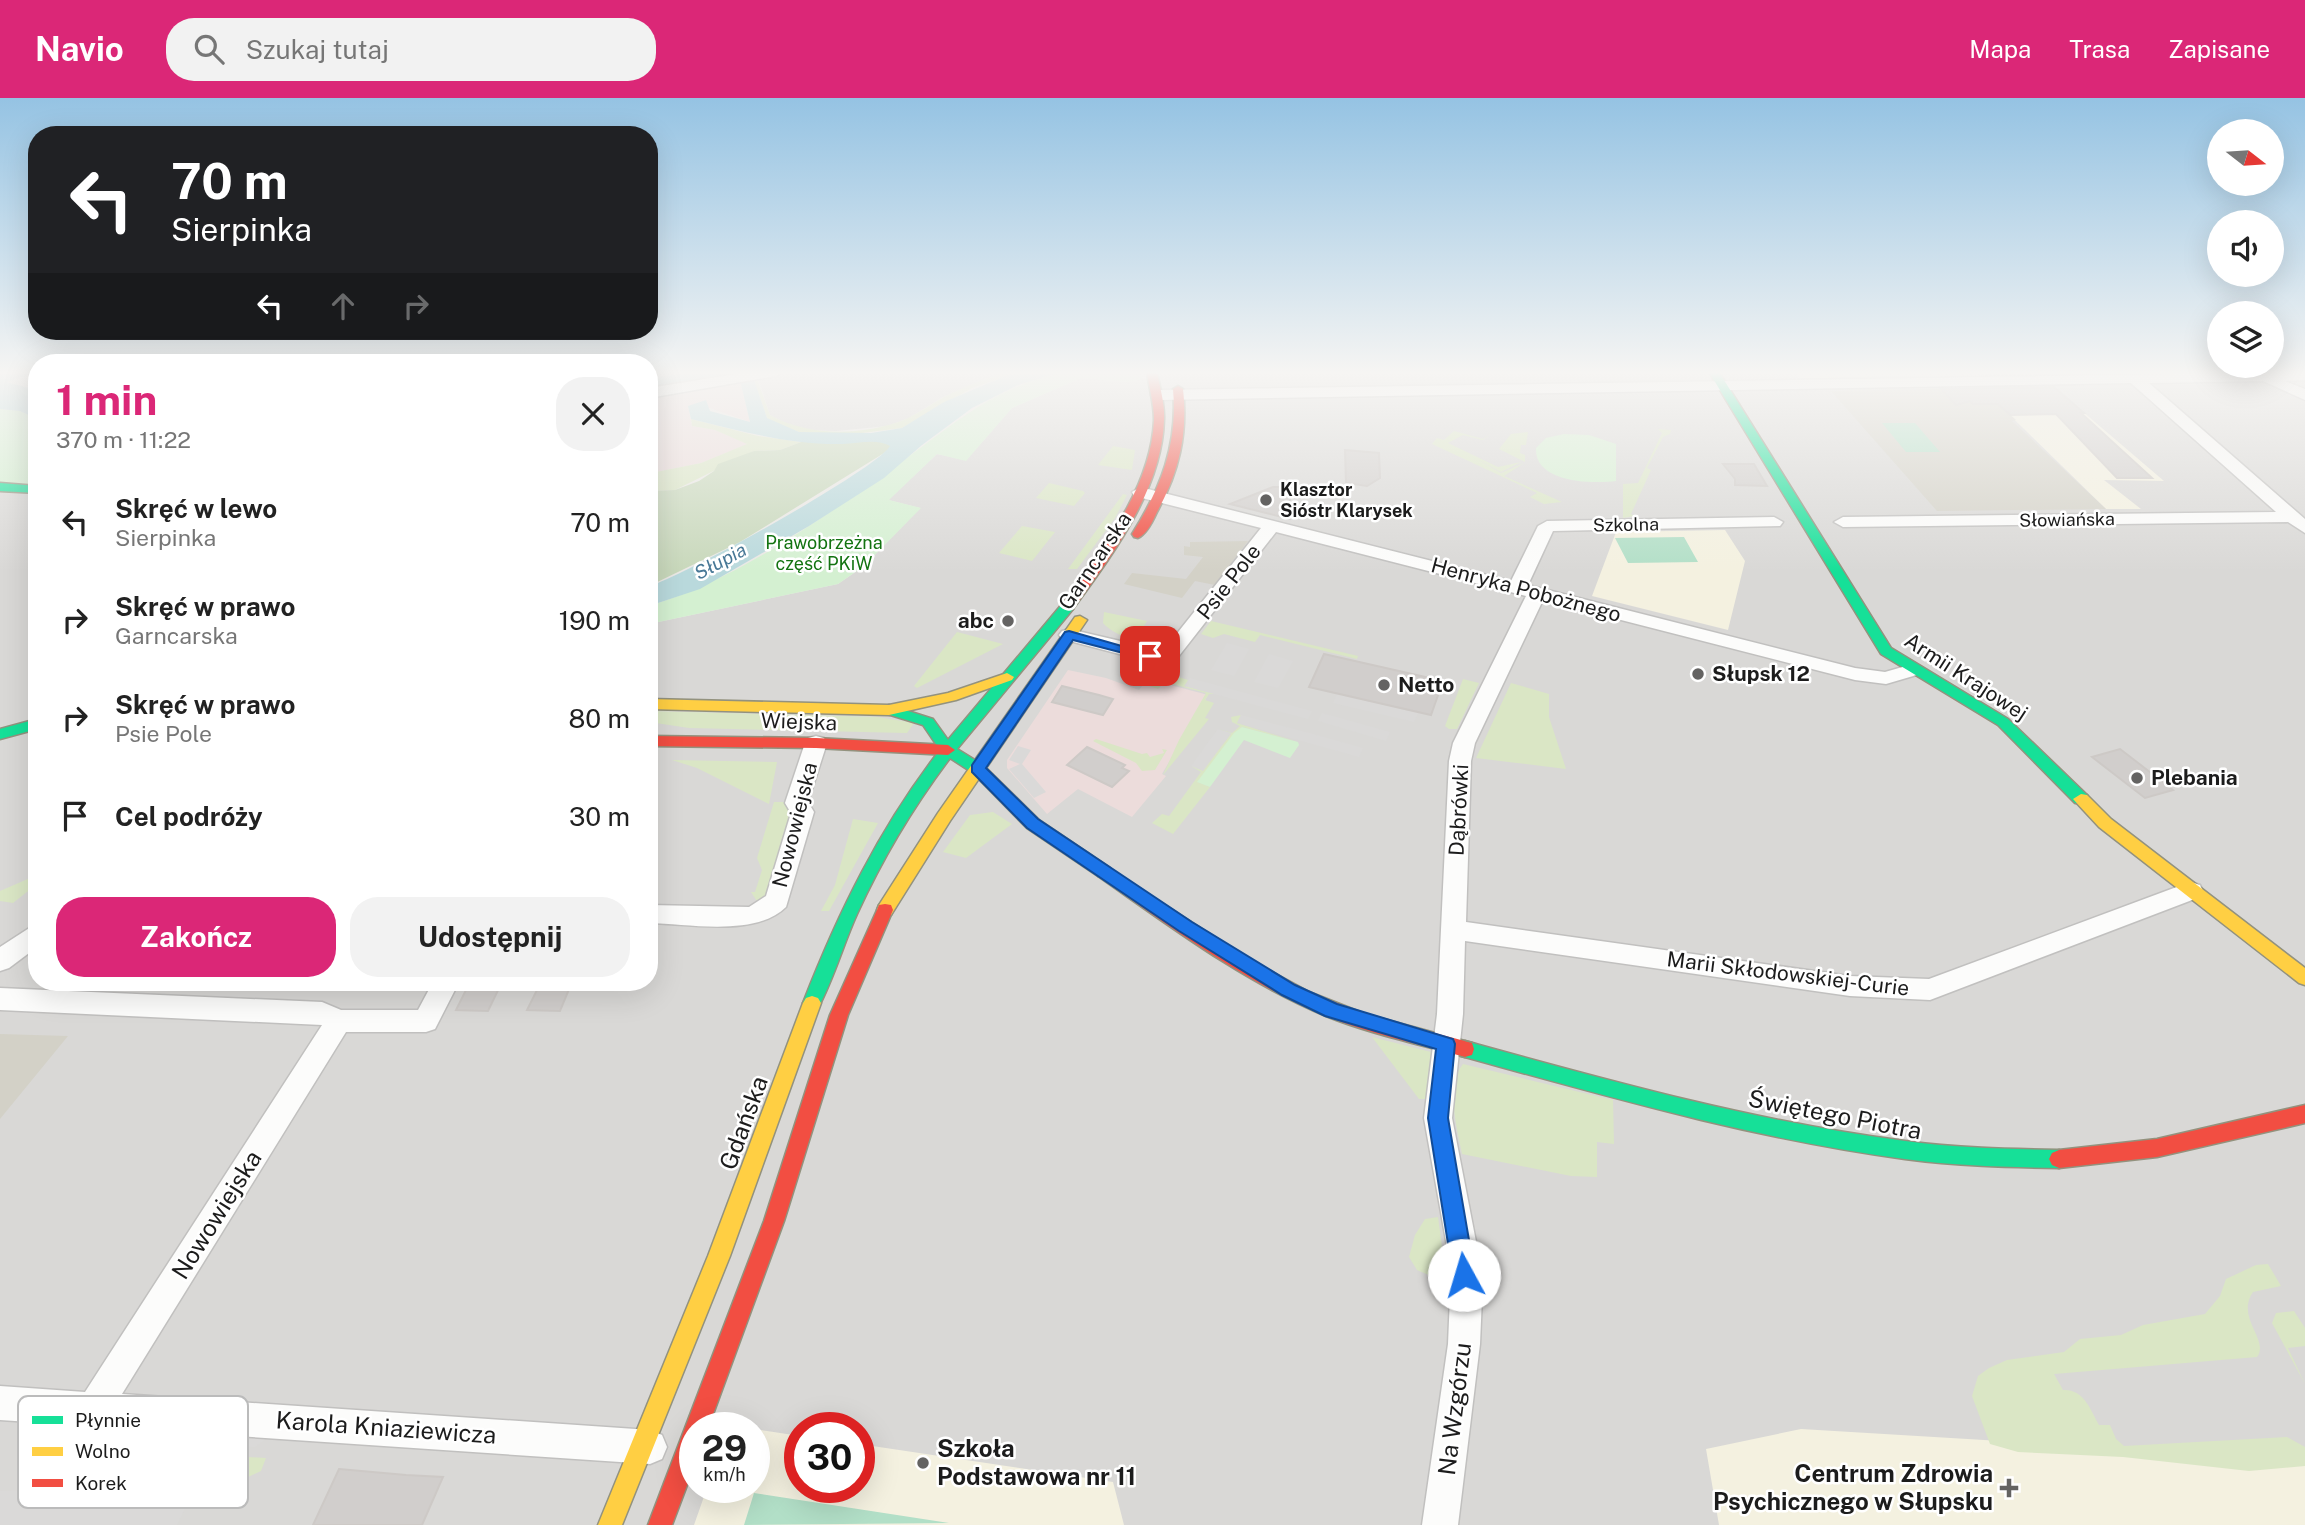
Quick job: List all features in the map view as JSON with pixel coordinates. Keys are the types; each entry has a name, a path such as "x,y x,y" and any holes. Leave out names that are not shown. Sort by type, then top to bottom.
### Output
{"main road":[{"name":"Garncarska","path":"948,750 1066,608 1111,547 1140,492 1155,439"},
{"name":"Garncarska","path":"978,769 1163,496 1176,458 1179,439"},
{"name":"Armii Krajowej","path":"1755,439 1879,643 1913,670 1971,702 2014,731 2105,823 2305,978"},
{"path":"0,488 28,490"},
{"name":"Wiejska","path":"658,705 890,710 951,697 1009,676"},
{"name":"Wiejska","path":"890,710 928,722 948,750 978,769"},
{"path":"0,734 28,726"},
{"name":"Wiejska","path":"658,741 816,743 948,750"},
{"name":"Gdańska","path":"610,1525 734,1218 807,1014 848,916 906,811 948,750"},
{"path":"702,1412 774,1221 855,972 879,920 906,874 978,769"},
{"name":"Świętego Piotra","path":"978,769 1033,824 1185,926 1289,990 1332,1010 1446,1044 1774,1129 1859,1148 1941,1158 2014,1161 2113,1155 2195,1141 2305,1114"},
{"path":"660,1525 679,1474"}],"street":[{"path":"2203,439 2299,522"},
{"name":"Henryka Pobożnego","path":"1140,492 1855,674 1886,678 1913,670"},
{"name":"Szkolna","path":"1527,590 1547,526 1774,522"},
{"name":"Słowiańska","path":"1843,522 2299,522"},
{"name":"Psie Pole","path":"1069,635 1150,656 1168,657 1273,524"},
{"name":"Dąbrówki","path":"1446,1044 1454,930 1460,773 1464,743 1527,590"},
{"name":"Nowowiejska","path":"658,914 751,916 769,908 777,900 803,812 796,803 816,743"},
{"name":"Marii Skłodowskiej-Curie","path":"1454,930 1850,986 1914,991 1930,990 2190,891"},
{"path":"0,961 28,940"},
{"path":"0,999 322,1013 340,1021 425,1021 441,991"},
{"name":"Nowowiejska","path":"102,1396 340,1021"},
{"name":"Na Wzgórzu","path":"1440,1525 1464,1345 1466,1297 1462,1252 1438,1118 1446,1044"},
{"name":"Karola Kniaziewicza","path":"0,1403 18,1404"},
{"name":"Karola Kniaziewicza","path":"248,1419 642,1446 679,1439"}],"shaded area":[{"path":"658,439 735,439 748,444 701,463 658,472"},
{"path":"985,439 2305,439 2305,1525 0,1525 0,483 28,485 28,991 658,991 658,622 838,584 864,566 920,508 888,500 937,454 966,460"},
{"path":"1261,439 1389,439 1386,444 1399,454 1379,453 1380,479 1375,479 1369,486 1349,483 1345,451 1323,450 1294,440 1284,446"},
{"path":"1873,439 2031,439 2106,509 1937,511"},
{"path":"2034,439 2114,439 2164,481 2104,480 2141,509 2106,509"},
{"path":"1725,530 1745,561 1728,630 1592,596 1616,532"},
{"path":"1248,541 1215,585 1195,581 1182,598 1124,584 1132,573 1186,579 1203,557 1184,555 1184,546 1190,547 1190,542"},
{"path":"1227,643 1249,649 1234,676 1211,670"},
{"path":"1269,654 1293,661 1278,688 1254,682"},
{"path":"1068,670 1106,678 1139,690 1148,679 1208,695 1162,774 1166,776 1132,817 1078,789 1047,814 1007,768 1007,760"},
{"path":"1190,678 1312,711 1308,719 1184,686"},
{"path":"1337,694 1418,713 1414,722 1333,703"},
{"path":"1322,713 1390,732 1386,741 1318,721"},
{"path":"1241,715 1363,748 1359,757 1237,723"},
{"path":"1218,729 1231,733 1203,771 1191,766"},
{"path":"1018,746 1031,750 1022,764 1046,792 1034,798 1009,769 1020,764 1009,760"},
{"path":"0,1034 68,1036 0,1119"},
{"name":"Centrum Zdrowia Psychicznego w Słupsku","path":"1801,1429 2035,1443 2305,1452 2305,1525 1719,1525 1706,1449"},
{"name":"Szkoła Podstawowa nr 11","path":"770,1431 784,1434 784,1503 875,1503 875,1446 1113,1482 1124,1525 694,1525 702,1503 770,1503"},
{"path":"248,1435 270,1436 255,1447 248,1447"},
{"path":"18,1490 18,1508 185,1508 177,1525 0,1525 0,1491"}],"green space":[{"path":"0,439 28,439 28,485 0,483"},
{"path":"735,439 777,439 801,442 780,450 754,451 675,490 658,491 658,472 701,463 747,444"},
{"name":"Prawobrzeżna część PKiW","path":"933,439 985,439 966,461 937,454 889,500 921,508 864,566 838,584 658,622 658,603 718,579 752,561 816,522"},
{"path":"1437,439 1456,439 1448,443 1498,467 1521,462 1501,472 1475,458 1501,473 1524,463 1504,476 1562,502 1544,504 1530,497 1537,493 1432,444"},
{"path":"1507,439 1527,439 1526,445 1521,445 1520,453 1525,455 1525,462 1499,449"},
{"path":"1545,439 1600,439 1616,444 1616,481 1580,481 1554,475 1538,460 1536,448"},
{"path":"1659,439 1662,439 1647,468 1651,470 1631,514 1634,516 1623,518 1623,484 1638,483"},
{"path":"1895,439 1928,439 1940,452 1906,452"},
{"path":"882,441 891,446 889,450 740,542 658,582 658,491 675,490 699,481 714,471 718,464 754,451 780,450 801,442"},
{"path":"1113,446 1135,450 1132,470 1098,465"},
{"path":"1049,483 1085,493 1074,506 1036,498"},
{"path":"1123,494 1127,495 1115,518 1077,569 1068,569"},
{"path":"1022,526 1055,532 1032,561 999,553"},
{"path":"1684,537 1698,562 1628,563 1615,538"},
{"path":"1104,612 1147,621 1140,632 1169,639 1173,632 1177,633 1166,643 1150,644 1132,640 1115,633 1103,623"},
{"path":"1211,621 1358,656 1357,659 1260,635 1255,642 1224,634 1213,638 1201,634"},
{"path":"957,632 1003,644 917,688 914,686"},
{"path":"1163,672 1188,680 1185,686 1216,694 1209,694 1205,700 1214,703 1205,718 1209,719 1163,775 1206,693 1165,682 1158,689 1146,685 1154,674"},
{"path":"1463,679 1479,683 1457,729 1449,729 1445,726"},
{"path":"1511,683 1549,694 1549,717 1566,769 1476,758"},
{"path":"658,711 878,717 914,723 907,733 689,728 658,723"},
{"path":"1241,715 1237,723 1298,742 1242,727 1198,782 1210,787 1173,834 1152,823 1162,814 1169,816 1201,772 1191,766 1203,770 1231,734 1218,729 1232,733 1240,726 1232,722 1231,717"},
{"path":"1242,727 1298,742 1299,745 1290,758 1244,740 1210,787 1197,782 1234,733"},
{"path":"1096,739 1142,754 1147,753 1150,757 1164,753 1162,749 1167,750 1155,770 1142,771 1136,763 1093,741"},
{"path":"672,760 777,762 769,804 697,768"},
{"path":"774,802 786,802 795,812 772,893 760,906 751,892 755,892 762,870 757,858"},
{"path":"993,812 1012,824 966,858 943,852 970,815"},
{"path":"853,819 878,823 829,911 821,911 835,885"},
{"path":"28,879 28,891 13,903 0,901 0,891"},
{"path":"1372,1037 1431,1052 1426,1099 1419,1099"},
{"path":"1463,1064 1613,1100 1614,1144 1597,1142 1597,1177 1571,1176 1462,1154 1453,1095"},
{"path":"1438,1217 1447,1283 1417,1270 1409,1257 1415,1235 1425,1219"},
{"path":"2268,1264 2281,1286 2253,1292 2249,1302 2250,1320 2259,1343 2257,1357 2054,1374 2063,1390 2081,1396 2099,1425 2110,1425 2116,1439 2124,1446 2287,1437 2305,1447 2305,1466 2249,1471 2123,1457 2018,1452 1990,1444 1972,1396 1978,1376 1989,1368 2007,1360 2064,1352 2080,1339 2121,1335 2143,1325 2205,1314 2220,1296 2226,1279 2256,1265"},
{"path":"2294,1311 2305,1328 2305,1346 2288,1348 2305,1384 2272,1323 2276,1313"},
{"path":"248,1457 266,1458 261,1471 248,1477"},
{"path":"770,1495 784,1498 784,1503 819,1503 949,1523 744,1525 751,1503 770,1503"}],"water":[{"name":"Słupia","path":"778,439 931,439 884,478 809,526 700,589 658,603 658,583 777,522 851,476 890,446 873,442 823,444"}],"building":[{"path":"2079,439 2109,439 2152,478 2117,478"},
{"path":"1345,450 1379,453 1380,478 1367,486 1346,483"},
{"path":"1723,464 1754,464 1767,486 1735,485 1735,479"},
{"name":"Klasztor Sióstr Klarysek","path":"1273,487 1290,487 1290,519 1230,504"},
{"name":"Netto","path":"1324,654 1443,681 1431,715 1309,687"},
{"path":"1062,686 1113,699 1103,715 1052,702"},
{"path":"1087,747 1125,765 1122,768 1129,771 1112,787 1067,765"},
{"name":"Plebania","path":"2120,749 2173,790 2145,798 2092,757"},
{"path":"466,991 498,991 488,1011 456,1010"},
{"path":"536,991 568,991 560,1011 527,1010"},
{"path":"339,1469 443,1477 422,1525 313,1525"}],"traffic: fast":[{"path":"1755,439 1886,651 2003,722 2081,799"},
{"path":"0,487 28,489"},
{"path":"812,1003 864,882 913,797 965,729 1068,606"},
{"path":"889,710 928,722 948,750 978,769 1033,824 1104,872"},
{"path":"0,734 28,726"},
{"path":"1465,1049 1685,1108 1833,1139 1908,1151 2059,1159"}],"traffic: slow":[{"path":"885,910 944,817 1080,620"},
{"path":"658,704 889,710 951,697 1007,677"},
{"path":"2081,799 2105,823 2305,978"},
{"path":"610,1525 719,1256 812,1003"}],"traffic: jam":[{"path":"1068,606 1127,518 1150,467 1157,439"},
{"path":"1138,534 1166,483 1178,439"},
{"path":"658,741 816,743 948,750"},
{"path":"1104,872 1243,965 1302,997 1365,1022 1465,1049"},
{"path":"702,1412 774,1221 839,1015 885,910"},
{"path":"2059,1159 2157,1148 2305,1114"},
{"path":"660,1525 679,1474"}],"place":[{"name":"Klasztor Sióstr Klarysek","path":"1266,500"},
{"name":"abc","path":"1008,621"},
{"name":"Słupsk 12","path":"1698,674"},
{"name":"Netto","path":"1384,685"},
{"name":"Plebania","path":"2137,778"},
{"name":"Szkoła Podstawowa nr 11","path":"923,1463"},
{"name":"Centrum Zdrowia Psychicznego w Słupsku","path":"2009,1488"}],"route":[{"path":"1150,656 1069,635 978,769 1033,824 1185,926 1289,990 1332,1010 1446,1044 1438,1118 1464,1275"}]}
